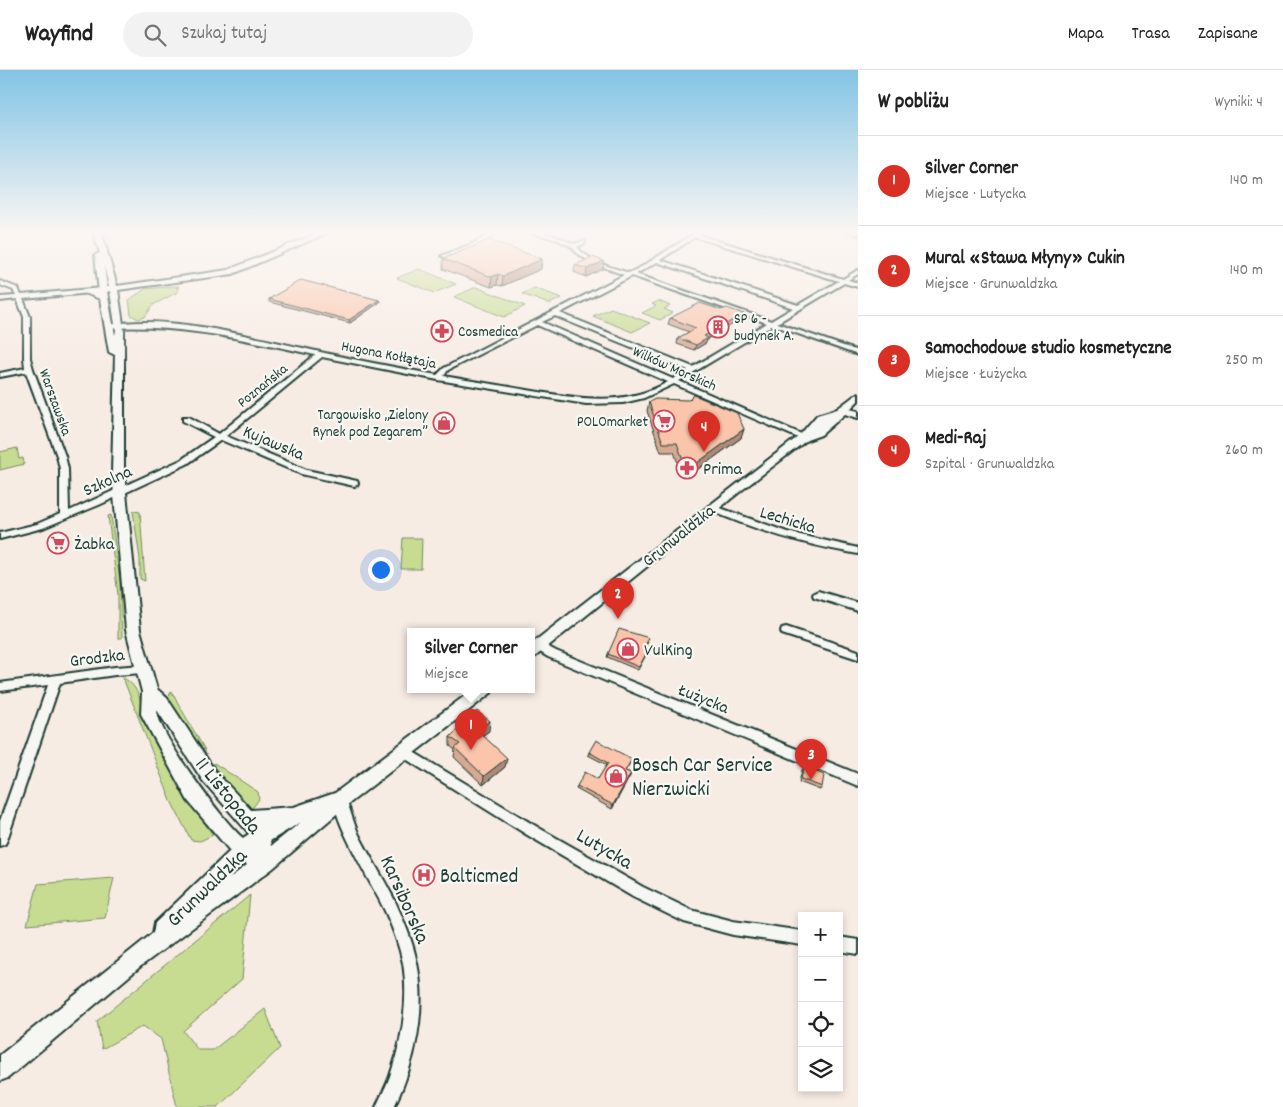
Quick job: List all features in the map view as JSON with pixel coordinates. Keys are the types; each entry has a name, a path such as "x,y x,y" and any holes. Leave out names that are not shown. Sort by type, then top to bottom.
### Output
{"street":[{"name":"11 Listopada","path":"102,279 115,326"},
{"name":"11 Listopada","path":"112,279 114,287 118,368 120,492 133,630 150,692 149,714 194,795 231,840 243,850 265,863"},
{"path":"0,299 168,279"},
{"path":"438,378 446,368 619,279"},
{"path":"645,279 858,353"},
{"path":"714,279 797,307"},
{"path":"842,280 858,285"},
{"name":"Hugona Kołłątaja","path":"115,326 179,326 438,378 601,403 630,401 661,389 842,280"},
{"path":"0,283 14,288 19,297"},
{"path":"114,287 122,290 131,285"},
{"path":"86,290 98,294 103,288"},
{"name":"Warszawska","path":"19,297 27,318 27,358 29,369 61,456 65,516"},
{"name":"Wilków Morskich","path":"554,313 692,370"},
{"name":"Wilków Morskich","path":"536,322 803,438"},
{"name":"Poznańska","path":"220,437 320,354"},
{"path":"0,375 29,369"},
{"name":"Hugona Kołłątaja","path":"661,389 694,391"},
{"name":"Grunwaldzka","path":"535,649 803,438 818,433 858,396"},
{"path":"844,410 858,415"},
{"name":"Kujawska","path":"186,419 220,437 304,472 354,483"},
{"name":"Szkolna","path":"0,536 65,516 120,492 184,462 220,437"},
{"name":"Lechicka","path":"712,508 748,524 813,544 858,551"},
{"path":"818,595 858,607"},
{"path":"786,631 858,655"},
{"name":"Łużycka","path":"535,649 552,654 858,780"},
{"name":"Grodzka","path":"0,687 115,670 143,669"},
{"name":"Grodzka","path":"0,840 55,680"},
{"name":"11 Listopada","path":"150,692 162,703 198,762 248,818 260,837 265,863"},
{"name":"Grunwaldzka","path":"0,1070 134,958 265,863 340,800 480,693"},
{"name":"Lutycka","path":"405,752 534,832 638,892 689,917 733,928 798,937"},
{"path":"180,772 198,762"},
{"name":"Grunwaldzka","path":"134,958 243,850 299,812 340,800"},
{"name":"Karsiborska","path":"340,800 344,819 390,906 410,962 412,982 407,1036 400,1070 385,1107"},
{"path":"248,818 299,812"},
{"path":"843,945 858,947"}],"green space":[{"path":"400,279 445,279 456,284 434,293"},
{"path":"179,286 176,288 179,288 178,292 153,305 145,317 138,319 131,315 129,300 145,289"},
{"path":"476,287 525,306 504,317 454,297"},
{"path":"534,288 562,298 549,304 522,294"},
{"path":"659,301 670,306 664,309 673,313 660,320 642,313 656,306 652,304"},
{"path":"611,308 650,323 632,332 593,316"},
{"path":"17,448 19,459 23,458 24,464 0,470 0,452"},
{"path":"133,511 140,512 145,581 140,579 140,559"},
{"path":"111,515 120,582 122,638 118,638 118,595 108,516"},
{"path":"403,538 422,538 421,569 401,569"},
{"path":"123,678 129,681 136,690 146,719 168,765 184,793 213,835 200,841 191,840 171,801"},
{"path":"171,691 205,750 196,748 168,698"},
{"path":"214,763 258,792 259,799 251,810 243,805 214,772"},
{"path":"114,878 105,918 27,925 38,884"},
{"path":"250,895 242,979 183,1031 198,1050 213,1050 265,1009 280,1048 218,1107 177,1107 161,1039 143,1026 102,1049 97,1021"}],"building":[{"path":"301,280 379,300 349,320 269,299"},
{"path":"700,303 721,310 727,308 744,314 704,336 708,338 696,345 678,338 696,328 670,318"},
{"path":"694,395 737,413 744,429 697,463 684,463 677,443 663,443 649,402 655,399 689,400"},
{"name":"VulKing","path":"619,629 649,638 643,650 647,652 639,667 608,654"},
{"path":"477,711 490,721 477,730 507,758 484,776 455,748 460,744 450,737"},
{"name":"Bosch Car Service Nierzwicki","path":"596,740 632,759 625,771 631,773 613,805 577,786 585,772 598,779 608,763 589,752"},
{"path":"804,767 824,775 822,787 801,779"}],"place":[{"name":"SP 6 - budynek A.","path":"718,327"},
{"name":"Cosmedica","path":"442,331"},
{"name":"POLOmarket","path":"664,421"},
{"name":"Targowisko „Zielony Rynek pod Zegarem”","path":"444,423"},
{"name":"Medi-Raj","path":"704,452"},
{"name":"Prima","path":"687,468"},
{"name":"Żabka","path":"58,543"},
{"name":"Mural «Stawa Młyny» Cukin","path":"618,619"},
{"name":"VulKing","path":"628,649"},
{"name":"Silver Corner","path":"471,750"},
{"name":"Bosch Car Service Nierzwicki","path":"616,776"},
{"name":"Samochodowe studio kosmetyczne","path":"811,780"},
{"name":"Balticmed","path":"424,875"}]}
